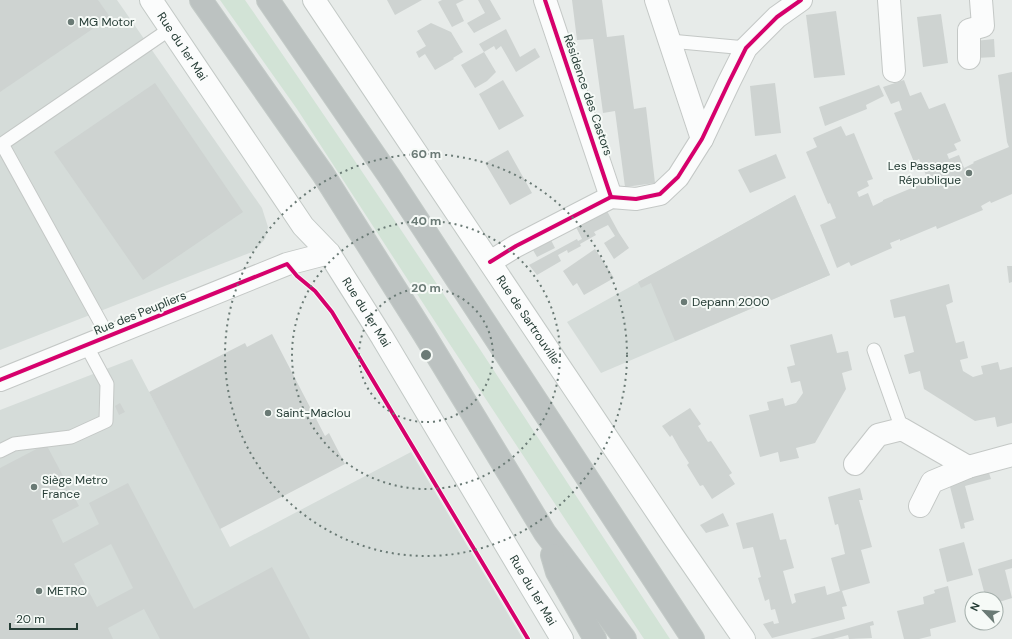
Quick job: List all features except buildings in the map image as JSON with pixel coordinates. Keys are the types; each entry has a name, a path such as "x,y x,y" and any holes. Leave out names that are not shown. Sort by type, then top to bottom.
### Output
{"highway":[{"path":"201,0 323,174 424,334 545,533 625,639"},
{"path":"268,0 390,176 693,639"},
{"path":"545,533 557,572 595,639"}],"street":[{"name":"Rue du 1er Mai","path":"151,0 303,226 329,253 382,337 562,639"},
{"name":"Rue de Sartrouville","path":"314,0 673,536 744,639"},
{"name":"Résidence des Castors","path":"545,0 611,197"},
{"path":"656,0 702,139"},
{"path":"490,262 516,246 611,197 636,199 660,194 678,177 702,139 728,82 746,48 777,17 801,0"},
{"path":"889,0 894,71"},
{"path":"969,58 970,30 983,26 981,0"},
{"name":"Rue des Peupliers","path":"0,380 287,264 329,253"},
{"path":"855,464 878,435 902,429 968,467"},
{"path":"920,506 932,482 968,467 1012,455"}],"lane":[{"path":"108,336 1,144 170,29"},
{"path":"670,40 746,48"},
{"path":"0,451 14,444 71,437 106,420 107,384 86,345"},
{"path":"874,350 902,429"}],"shaded area":[{"path":"0,0 117,0 262,208 268,227 265,239 258,247 252,252 0,350"},
{"name":"Depann 2000","path":"795,195 830,275 601,373 567,322"},
{"path":"132,359 230,547 411,452 523,639 0,639 0,410"}],"green space":[{"path":"220,0 245,0 406,238 670,639 644,639 297,109"}],"cycle path":[{"path":"545,0 611,197"},
{"path":"490,262 516,246 611,197 636,199 660,194 678,177 702,139 746,48 777,17 801,0"},
{"path":"0,380 287,264 297,276 315,291 332,312 528,639"}],"place":[{"name":"MG Motor","path":"71,22"},
{"name":"Les Passages République","path":"969,173"},
{"name":"Depann 2000","path":"684,302"},
{"name":"Saint-Maclou","path":"268,413"},
{"name":"Siège Metro France","path":"34,487"},
{"name":"METRO","path":"39,591"}]}
